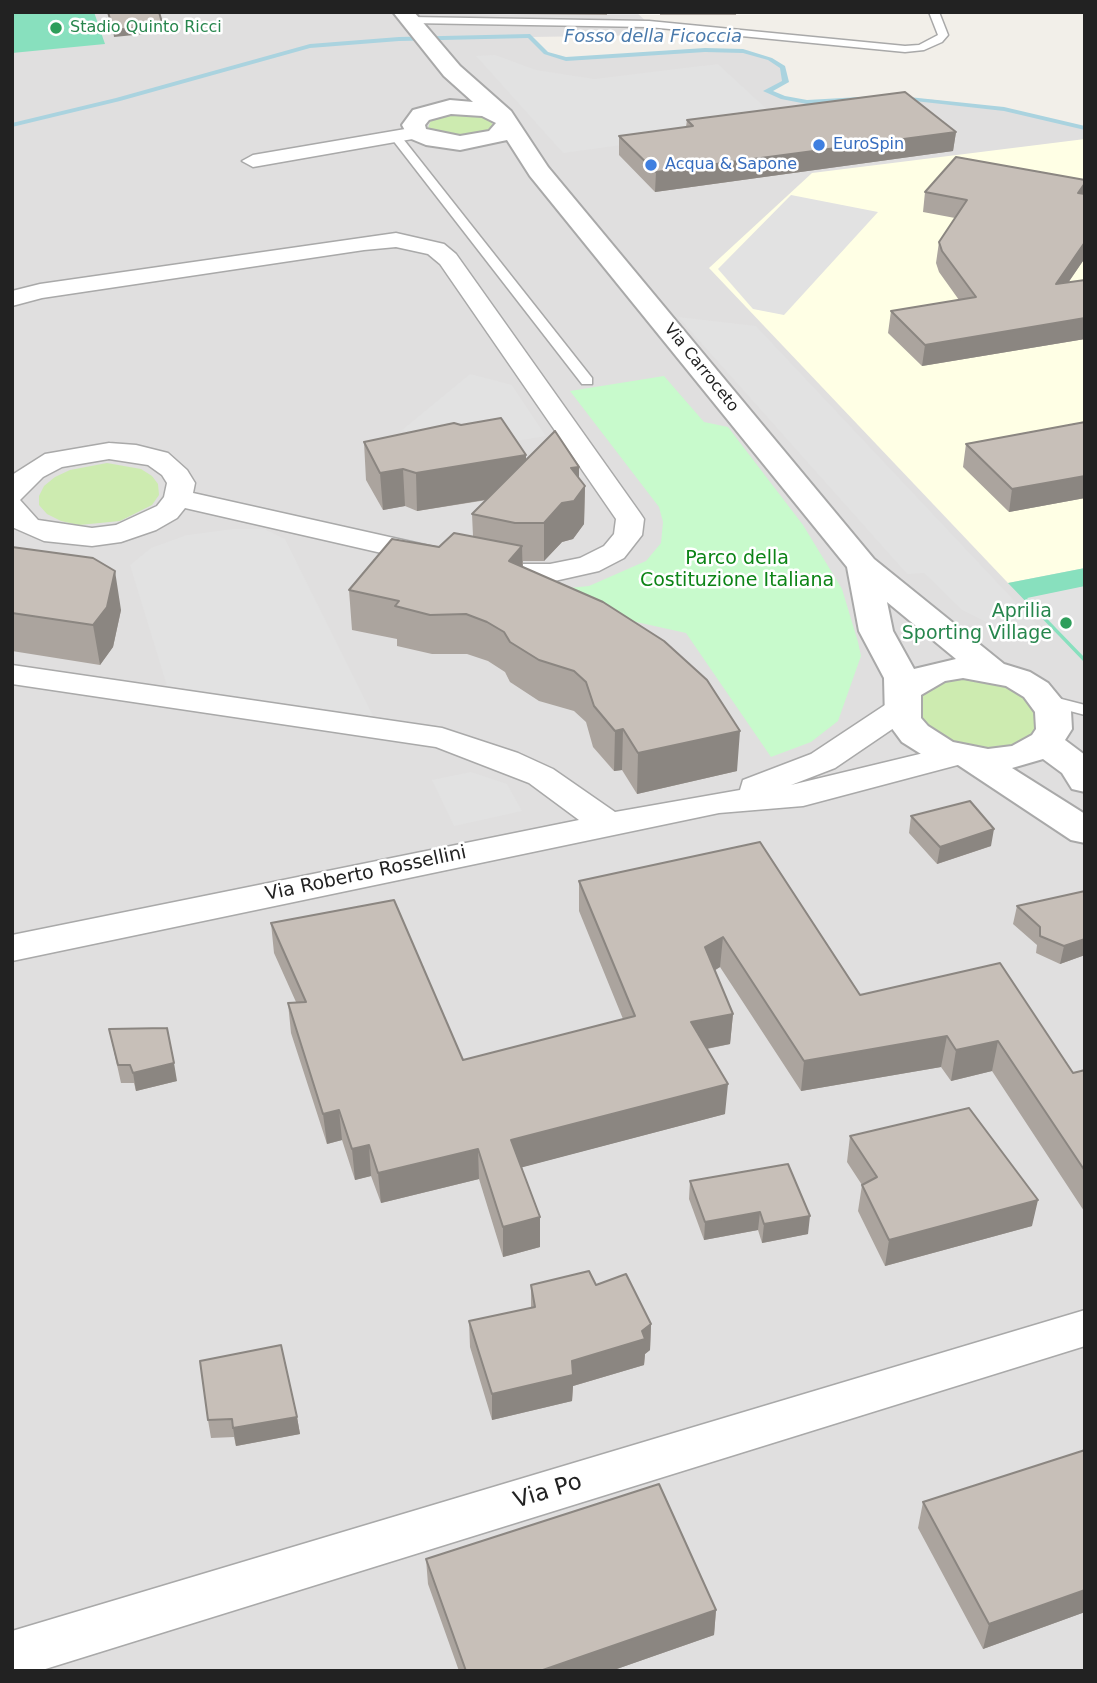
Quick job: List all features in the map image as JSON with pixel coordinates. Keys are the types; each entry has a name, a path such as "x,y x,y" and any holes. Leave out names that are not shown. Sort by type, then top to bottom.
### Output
{"street":[{"name":"Via Carroceto","path":"411,21 452,71 505,120 538,171 863,566 992,671"},
{"path":"442,108 453,92 452,71"},
{"path":"253,161 406,135 416,118 442,108 477,108 505,120"},
{"name":"Via Carroceto","path":"460,143 495,137 504,132 505,120"},
{"name":"Via Carroceto","path":"406,135 460,143 503,154 538,171"},
{"path":"12,299 40,291 364,243 396,240 436,249 448,259 630,519 628,535 614,552 589,565 550,573 515,573 178,498"},
{"path":"109,451 136,453 158,459 173,470 181,483 178,498 167,512 146,524 121,533 92,537 63,536 14,507 33,471 55,460 109,451"},
{"name":"Via Carroceto","path":"863,566 876,631 901,678 903,719 915,734 927,744 964,757 1085,831"},
{"name":"Via Carroceto","path":"901,706 905,692 915,682 936,672 963,668 992,671 1018,680 1046,700"},
{"path":"12,674 442,738 506,760 541,776 608,824"},
{"path":"1046,700 1055,720 1054,729 1045,743 1076,766 1085,781"},
{"name":"Via Roberto Rossellini","path":"719,802 823,761 901,706"},
{"name":"Via Carroceto","path":"964,757 1019,756 1045,743"},
{"name":"Via Roberto Rossellini","path":"12,947 719,802 803,794 964,757"},
{"name":"Via Po","path":"12,1655 1085,1328"}],"lane":[{"path":"411,21 649,24 719,29 872,48 905,49 921,48 939,40 942,29 934,12"},
{"path":"406,135 587,381"},
{"path":"1046,700 1085,710"}],"shaded area":[{"path":"12,12 636,12 661,35 531,37 546,52 566,59 705,50 743,51 770,59 783,67 786,82 768,91 783,98 807,102 860,97 927,99 1004,109 1085,128 1085,1671 12,1671"},
{"path":"495,55 536,70 594,79 718,64 782,123 563,153 476,56"},
{"path":"1085,139 1085,568 1008,583 709,268 812,173"},
{"path":"791,195 878,212 784,315 753,309 718,269"},
{"path":"678,317 756,326 1042,630 1027,636 996,627 962,610 924,573 907,574"},
{"path":"470,374 512,385 546,436 448,452 442,441 402,430"},
{"path":"232,529 264,529 285,539 373,716 167,686 130,565 151,548 187,535"},
{"path":"1085,586 1085,658 1027,598"},
{"path":"471,772 507,784 522,811 454,826 432,780"}],"green space":[{"name":"Stadio Quinto Ricci","path":"12,12 94,12 105,44 12,53"},
{"path":"455,113 483,116 492,123 492,127 481,134 460,137 432,132 428,128 431,120"},
{"name":"Parco della Costituzione Italiana","path":"664,376 704,422 728,427 803,525 842,589 858,642 861,656 838,721 811,742 771,757 686,633 510,594 589,586 646,561 661,543 663,522 659,507 570,391"},
{"path":"107,463 141,469 152,476 158,484 159,495 152,505 120,521 79,525 47,514 39,505 39,496 44,486 55,477 70,470"},
{"name":"Aprilia Sporting Village","path":"1085,568 1085,663 1008,583"},
{"path":"978,669 1053,711 1019,756 927,744 905,692"}],"building":[{"path":"108,12 159,12 163,26 113,30"},
{"path":"905,92 956,132 656,172 619,136 693,126 687,120"},
{"path":"956,157 1085,180 1078,193 1085,194 1085,242 1056,284 1085,280 1085,318 925,345 891,311 976,297 942,251 939,242 967,200 925,192"},
{"path":"501,418 526,455 416,473 403,469 380,473 364,442 454,423 461,425"},
{"path":"1085,422 1085,476 1012,489 966,444"},
{"path":"555,431 579,467 571,468 585,486 574,501 562,503 544,523 515,523 472,514"},
{"path":"454,533 522,546 509,561 603,602 664,641 707,680 740,731 638,753 623,729 615,731 594,706 586,682 574,671 539,660 510,642 504,632 466,614 430,615 395,606 399,601 349,590 392,539 439,547"},
{"path":"12,547 93,558 115,571 107,607 93,625 12,613"},
{"path":"970,801 994,829 940,847 911,816"},
{"path":"760,842 860,995 1000,963 1073,1073 1085,1070 1085,1171 998,1041 956,1050 947,1036 804,1061 723,937 705,947 733,1014 691,1022 728,1084 511,1140 540,1217 503,1227 478,1149 378,1173 369,1145 352,1149 339,1110 323,1114 288,1003 306,1002 271,923 394,900 463,1060 635,1016 579,881"},
{"path":"1085,891 1085,939 1064,946 1040,936 1040,927 1017,906"},
{"path":"167,1028 174,1063 133,1073 130,1065 118,1065 109,1029"},
{"path":"969,1108 1038,1200 889,1240 862,1185 877,1177 850,1136"},
{"path":"788,1164 810,1216 764,1224 760,1212 705,1222 690,1181"},
{"path":"589,1271 596,1285 626,1274 651,1324 642,1331 645,1339 572,1361 573,1375 492,1394 469,1321 535,1307 531,1285"},
{"path":"281,1345 297,1417 233,1428 232,1419 208,1420 200,1361"},
{"path":"1085,1450 1085,1590 989,1624 923,1502"},
{"path":"659,1484 716,1610 540,1671 466,1671 426,1559"}],"waterway":[{"name":"Fosso della Ficoccia","path":"12,125 118,100 310,46 399,39 530,36 546,53 566,59 705,50 743,51 770,59 783,67 786,82 767,91 783,98 807,102 878,98"},
{"name":"Fosso della Ficoccia","path":"899,98 1004,109 1085,128"}],"place":[{"name":"Stadio Quinto Ricci","path":"56,28"},
{"name":"EuroSpin","path":"819,145"},
{"name":"Acqua & Sapone","path":"651,165"},
{"name":"Aprilia Sporting Village","path":"1066,623"}]}
